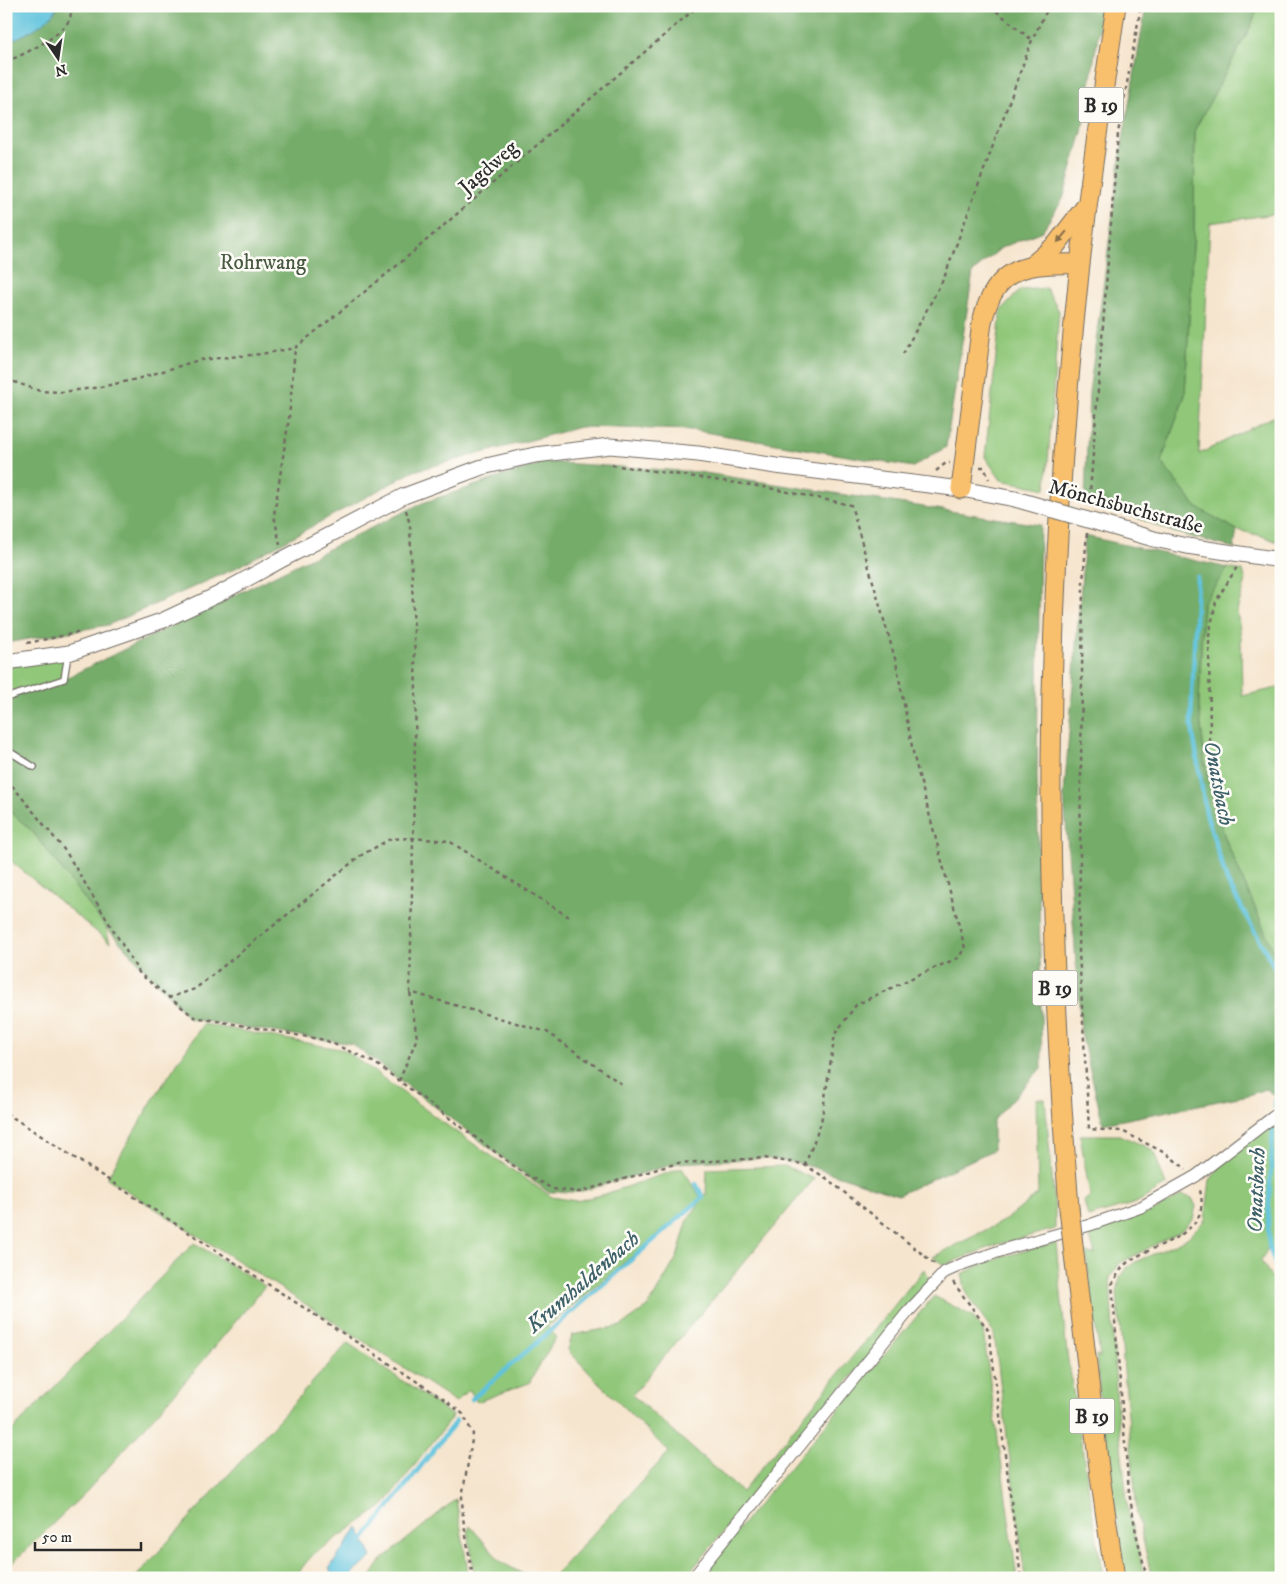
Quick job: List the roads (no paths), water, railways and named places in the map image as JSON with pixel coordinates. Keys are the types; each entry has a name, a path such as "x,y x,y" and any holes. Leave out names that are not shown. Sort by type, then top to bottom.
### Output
{"main road":[{"name":"B 19","path":"1115,1578 1097,1458 1069,1208 1053,924 1051,767 1054,615 1064,442 1080,264 1116,6"},
{"path":"961,489 982,322 986,306 999,283 1008,276 1033,265 1056,245 1088,204"},
{"path":"1033,265 1080,264"}],"street":[{"name":"Mönchsbuchstraße","path":"6,662 69,653 164,620 219,594 404,496 482,467 535,455 610,446 698,454 776,466 961,489 1015,499 1154,539 1246,556 1281,560"},
{"path":"693,1578 907,1313 945,1272 1008,1248 1090,1225 1141,1207 1196,1176 1281,1111"}],"lane":[{"path":"6,698 64,679 69,653"},
{"path":"6,753 10,752 34,767"}],"water":[{"path":"6,6 57,6 43,23 6,43"},
{"path":"358,1527 372,1557 348,1578 336,1578 329,1569"}],"waterway":[{"name":"Onatsbach","path":"1197,577 1191,721 1206,813 1227,881 1281,979"},
{"name":"Onatsbach","path":"1275,1107 1281,1027"},
{"name":"Onatsbach","path":"1273,1130 1268,1220 1269,1246 1281,1280"},
{"name":"Krumhaldenbach","path":"472,1399 703,1197 696,1184"},
{"name":"Krumhaldenbach","path":"364,1539 456,1421"}],"park label":[{"name":"Rohrwang","path":"263,262"}]}
